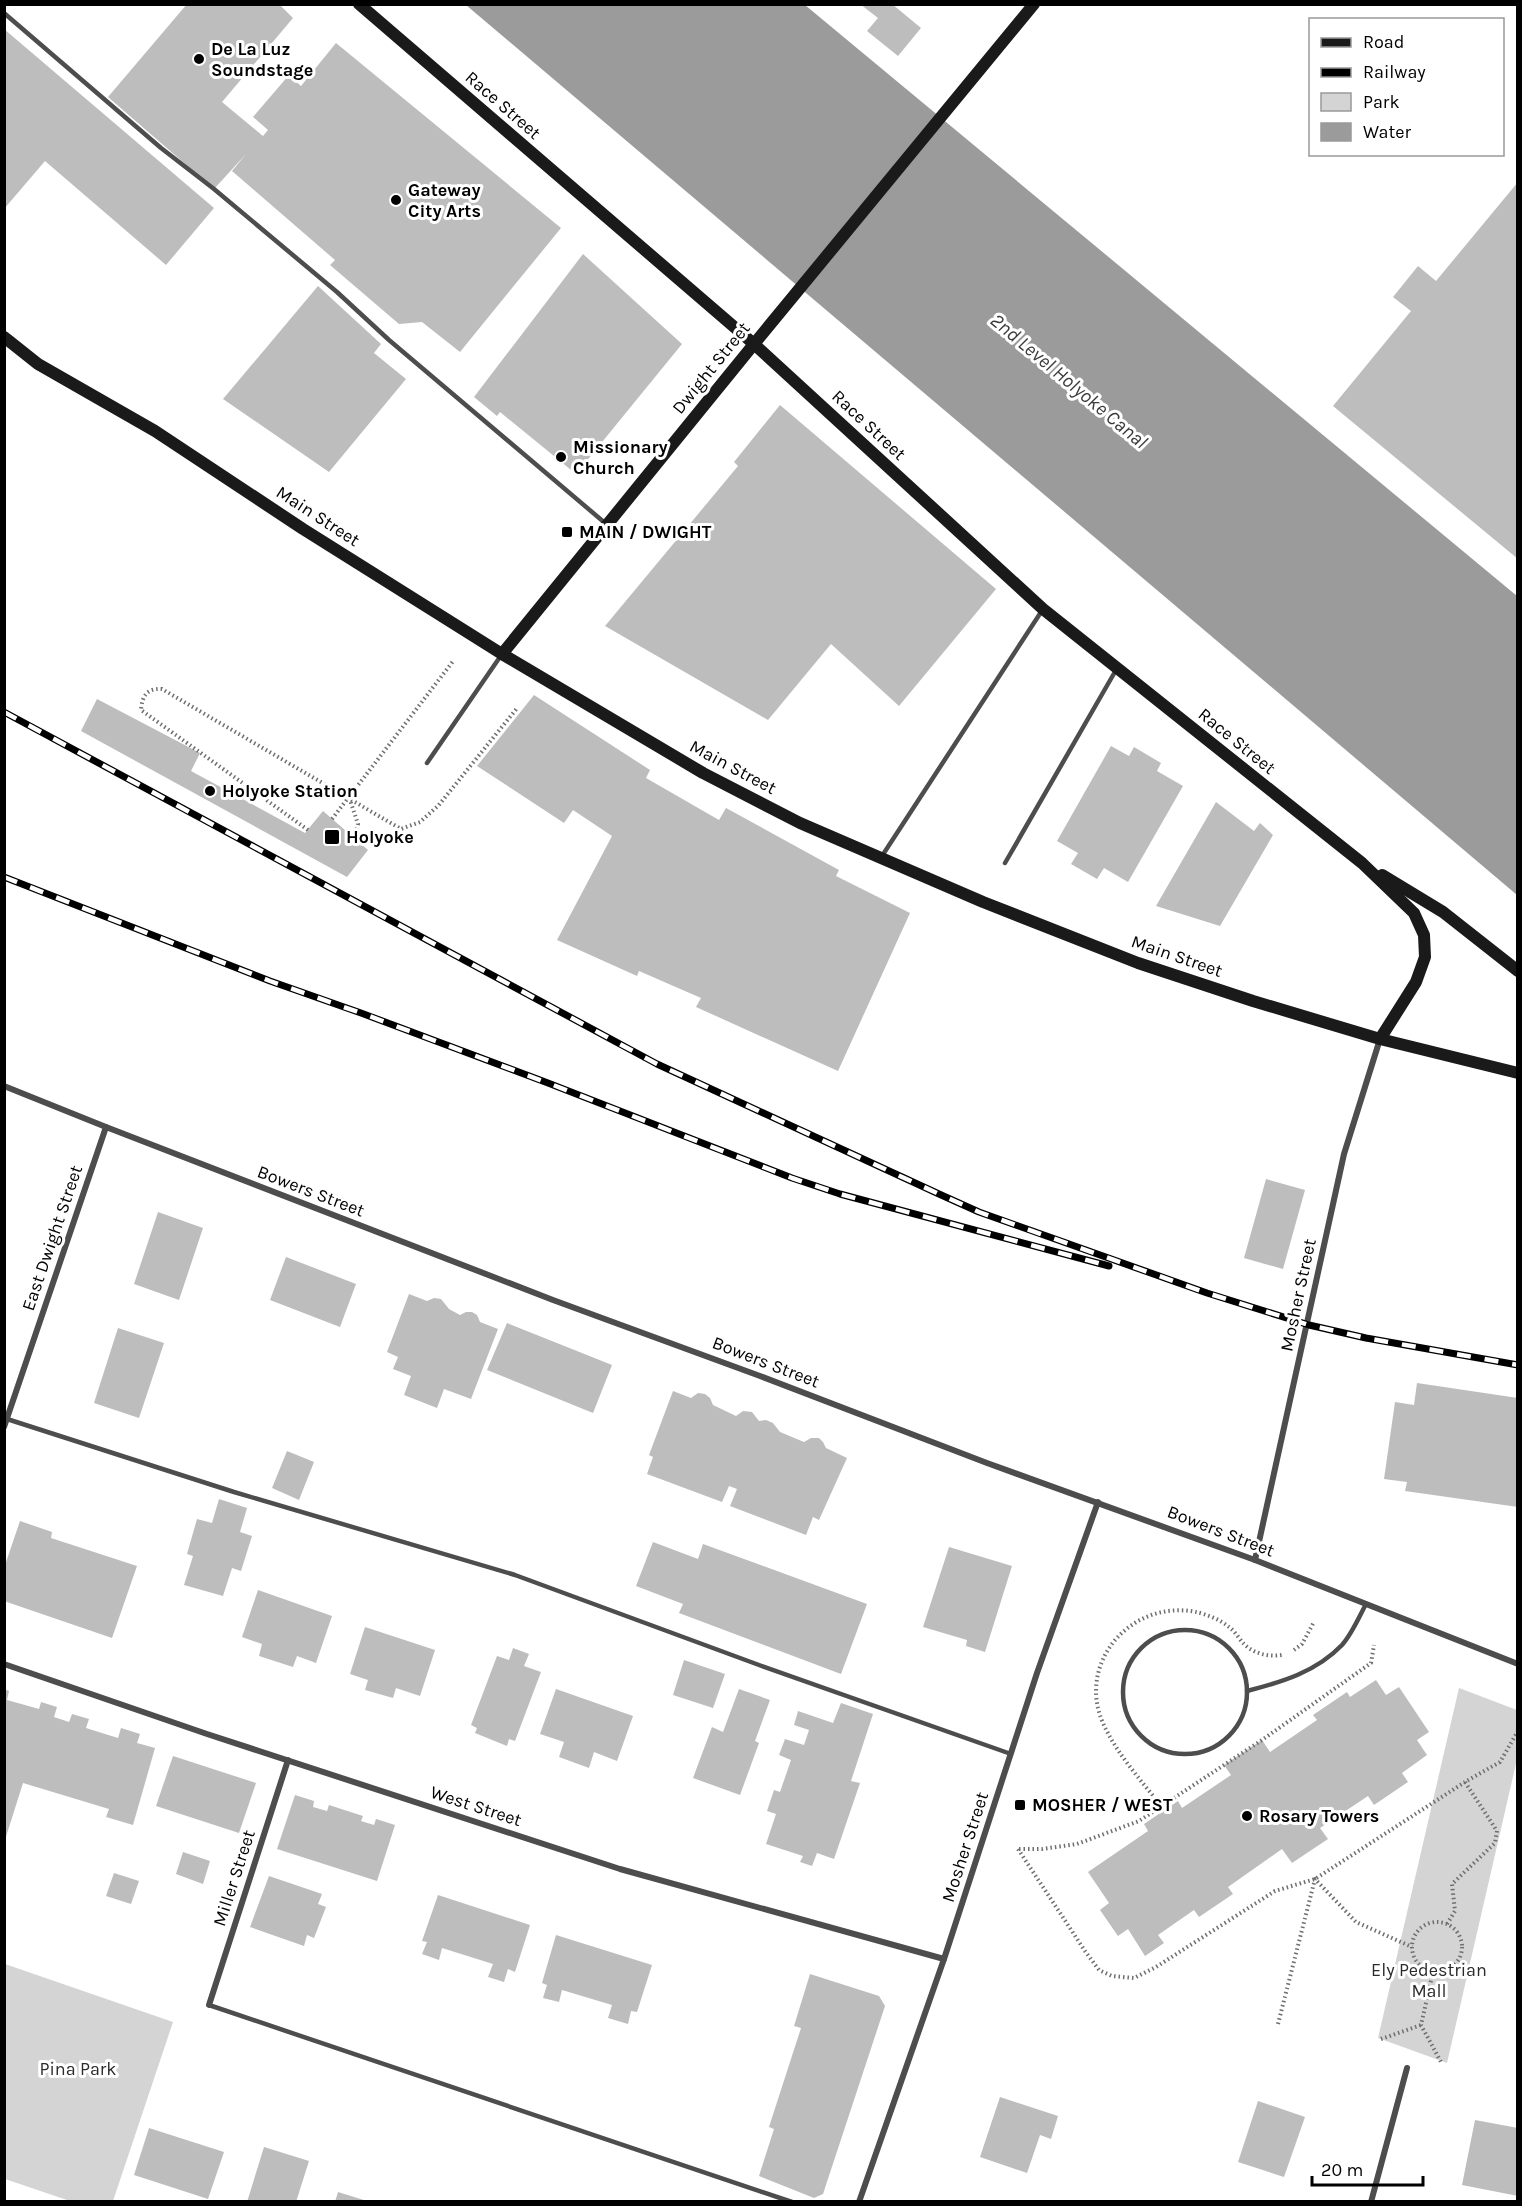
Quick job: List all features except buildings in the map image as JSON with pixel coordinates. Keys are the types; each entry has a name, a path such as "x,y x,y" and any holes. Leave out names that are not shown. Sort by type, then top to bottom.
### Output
{"street":[{"name":"Race Street","path":"359,4 754,344 1043,609 1362,863 1414,913 1424,936 1425,957 1416,982 1380,1039"},
{"name":"Dwight Street","path":"502,654 1034,4"},
{"name":"Main Street","path":"4,337 38,364 155,431 313,535 502,654 702,772 800,823 983,902 1138,963 1380,1039 1518,1073"},
{"name":"Race Street","path":"1362,863 1443,912 1518,971"},
{"name":"Mosher Street","path":"1255,1560 1344,1154 1380,1039"},
{"name":"Bowers Street","path":"4,1086 553,1300 987,1463 1255,1560 1518,1664"},
{"name":"East Dwight Street","path":"4,1427 106,1127"},
{"name":"Mosher Street","path":"859,2202 944,1959 1037,1673 1098,1502"},
{"name":"West Street","path":"4,1664 620,1869 944,1959"},
{"name":"Miller Street","path":"209,2005 288,1760"},
{"path":"1371,2202 1407,2068"}],"lane":[{"path":"4,13 161,148 214,189 337,292 389,340 607,525"},
{"path":"880,858 1043,609"},
{"name":"Dwight Street","path":"427,763 502,654"},
{"path":"1005,863 1117,668"},
{"path":"7,1419 234,1492 515,1575 759,1665 1011,1754"},
{"path":"1247,1691 1277,1684 1302,1674 1326,1659 1344,1643 1366,1604"},
{"path":"1195,1630 1215,1637 1232,1651 1243,1670 1247,1691 1245,1710 1236,1728 1222,1742 1213,1747 1185,1755 1166,1752 1148,1743 1141,1736 1126,1711 1122,1692 1126,1670 1137,1652 1154,1638 1174,1631 1195,1630"},
{"path":"209,2005 792,2202"}],"path":[{"path":"332,819 454,660"},
{"path":"308,830 141,710 142,698 147,693 162,689 401,829 420,822 438,806 519,707"},
{"path":"349,797 358,824 354,838"},
{"path":"1161,1806 1113,1741 1103,1723 1096,1701 1102,1664 1115,1638 1131,1623 1153,1614 1177,1610 1196,1612 1210,1616 1229,1627 1245,1646 1259,1654 1273,1656 1288,1654 1302,1644 1314,1622"},
{"path":"1374,1645 1371,1664 1262,1740 1139,1821 1077,1844 1042,1849 1018,1849 1099,1970 1112,1976 1134,1978 1156,1967 1275,1891 1315,1879 1465,1782 1500,1762 1518,1731"},
{"path":"1448,1924 1455,1911 1452,1884 1496,1843 1497,1831 1465,1782"},
{"path":"1315,1879 1356,1922 1412,1947"},
{"path":"1278,2024 1315,1879"},
{"path":"1438,1921 1455,1928 1460,1935 1462,1945 1458,1961 1442,1972 1433,1972 1418,1963 1412,1947 1416,1933 1422,1926 1438,1921"},
{"path":"1433,1972 1420,2025 1442,2062"},
{"path":"1381,2039 1420,2025"}],"green space":[{"name":"Ely Pedestrian Mall","path":"1459,1688 1517,1710 1518,1755 1447,2063 1378,2038"},
{"name":"Pina Park","path":"5,1964 173,2022 113,2201 70,2201 5,2179"}],"water":[{"name":"2nd Level Holyoke Canal","path":"466,5 805,5 1517,596 1517,895"}],"railway":[{"path":"4,712 657,1064 979,1212 1207,1293 1309,1325 1366,1338 1518,1365"},
{"path":"4,877 270,981 548,1083 792,1178 840,1194 1109,1266"}],"place":[{"name":"De La Luz Soundstage","path":"199,59"},
{"name":"Gateway City Arts","path":"396,200"},
{"name":"Missionary Church","path":"561,457"},
{"name":"MAIN / DWIGHT","path":"567,532"},
{"name":"Holyoke Station","path":"210,791"},
{"name":"Holyoke","path":"332,837"},
{"name":"MOSHER / WEST","path":"1020,1805"},
{"name":"Rosary Towers","path":"1247,1816"}]}
